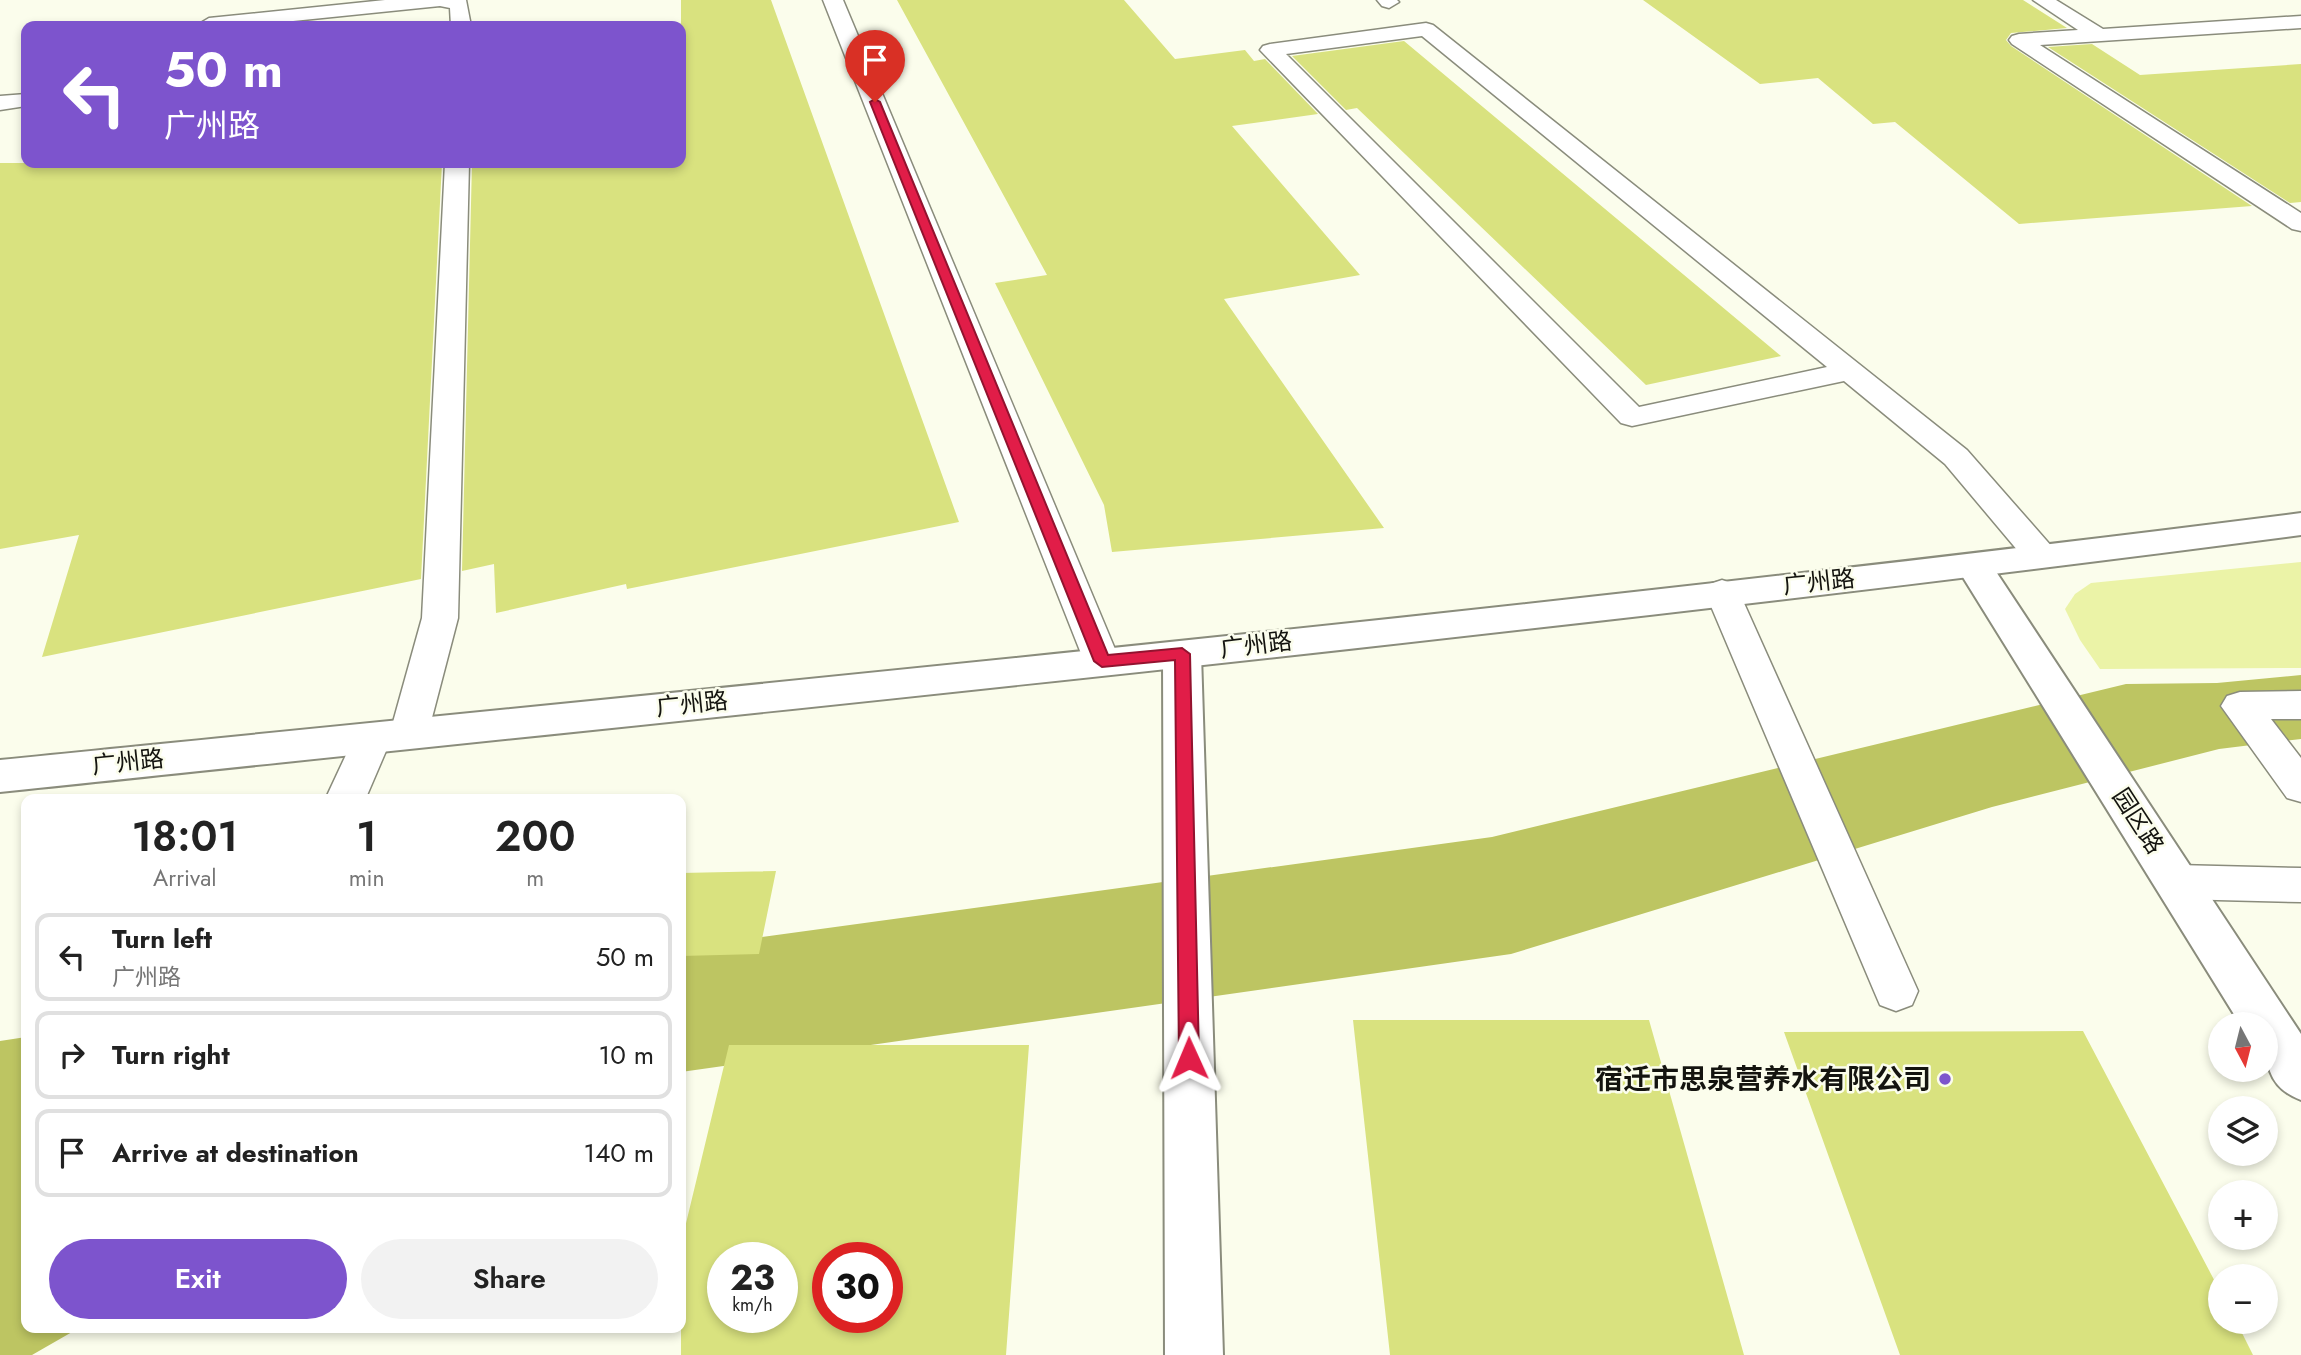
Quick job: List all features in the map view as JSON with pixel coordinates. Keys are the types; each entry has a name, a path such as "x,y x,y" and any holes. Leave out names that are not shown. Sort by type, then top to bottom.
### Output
{"main road":[{"name":"广州路","path":"0,776 1182,654 1974,566 2301,524"},
{"name":"园区路","path":"1974,566 2301,1077"},
{"path":"1182,654 1194,1355"}],"lane":[{"path":"211,21 228,0"},
{"path":"245,21 440,0 459,4 461,21"},
{"path":"834,0 1102,661"},
{"path":"2043,0 2099,35"},
{"path":"2301,23 2019,40 2301,224"},
{"path":"1850,371 1632,417 1270,50 1426,29 1850,371 1956,457 2041,556"},
{"path":"0,103 21,101"},
{"path":"349,794 391,735 440,618 457,168"},
{"path":"1722,592 1896,991"},
{"path":"2301,705 2240,706 2301,787"},
{"path":"2177,882 2301,884"}],"shaded area":[{"path":"2301,562 2301,668 2100,669 2080,640 2065,609 2075,594 2091,583"},
{"path":"2301,675 2301,739 2219,749 1992,807 1511,954 686,1071 686,947 1492,837 2126,684 2217,683"},
{"path":"21,1038 21,1333 70,1333 32,1355 0,1355 0,1041"}],"building":[{"path":"681,0 771,0 959,522 627,589 626,584 496,613 494,564 462,571 472,168 686,168 686,21 681,21"},
{"path":"897,0 1124,0 1175,59 1245,50 1254,61 1265,59 1318,114 1232,126 1360,275 1224,299 1384,528 1112,552 1104,505 995,283 1047,275"},
{"path":"1643,0 2023,0 2067,28 2011,33 2006,40 2011,46 2252,206 2019,224 1895,122 1873,124 1818,78 1760,84"},
{"path":"1404,41 1781,356 1646,385 1357,108 1346,110 1292,56"},
{"path":"2092,44 2140,75 2301,64 2301,202 2290,203 2048,47"},
{"path":"0,163 21,163 21,168 442,168 421,579 42,657 79,535 0,549"},
{"path":"776,871 759,954 686,956 686,873"},
{"path":"1353,1020 1649,1020 1744,1355 1390,1355"},
{"path":"2083,1031 2208,1268 2208,1334 2242,1334 2253,1355 1900,1355 1784,1032"},
{"path":"729,1045 1029,1045 1006,1355 681,1355 681,1333 686,1333 686,1223"}],"place":[{"name":"宿迁市思泉营养水有限公司","path":"1945,1079"}],"route":[{"path":"875,102 1102,661 1182,654 1189,1058"}]}
